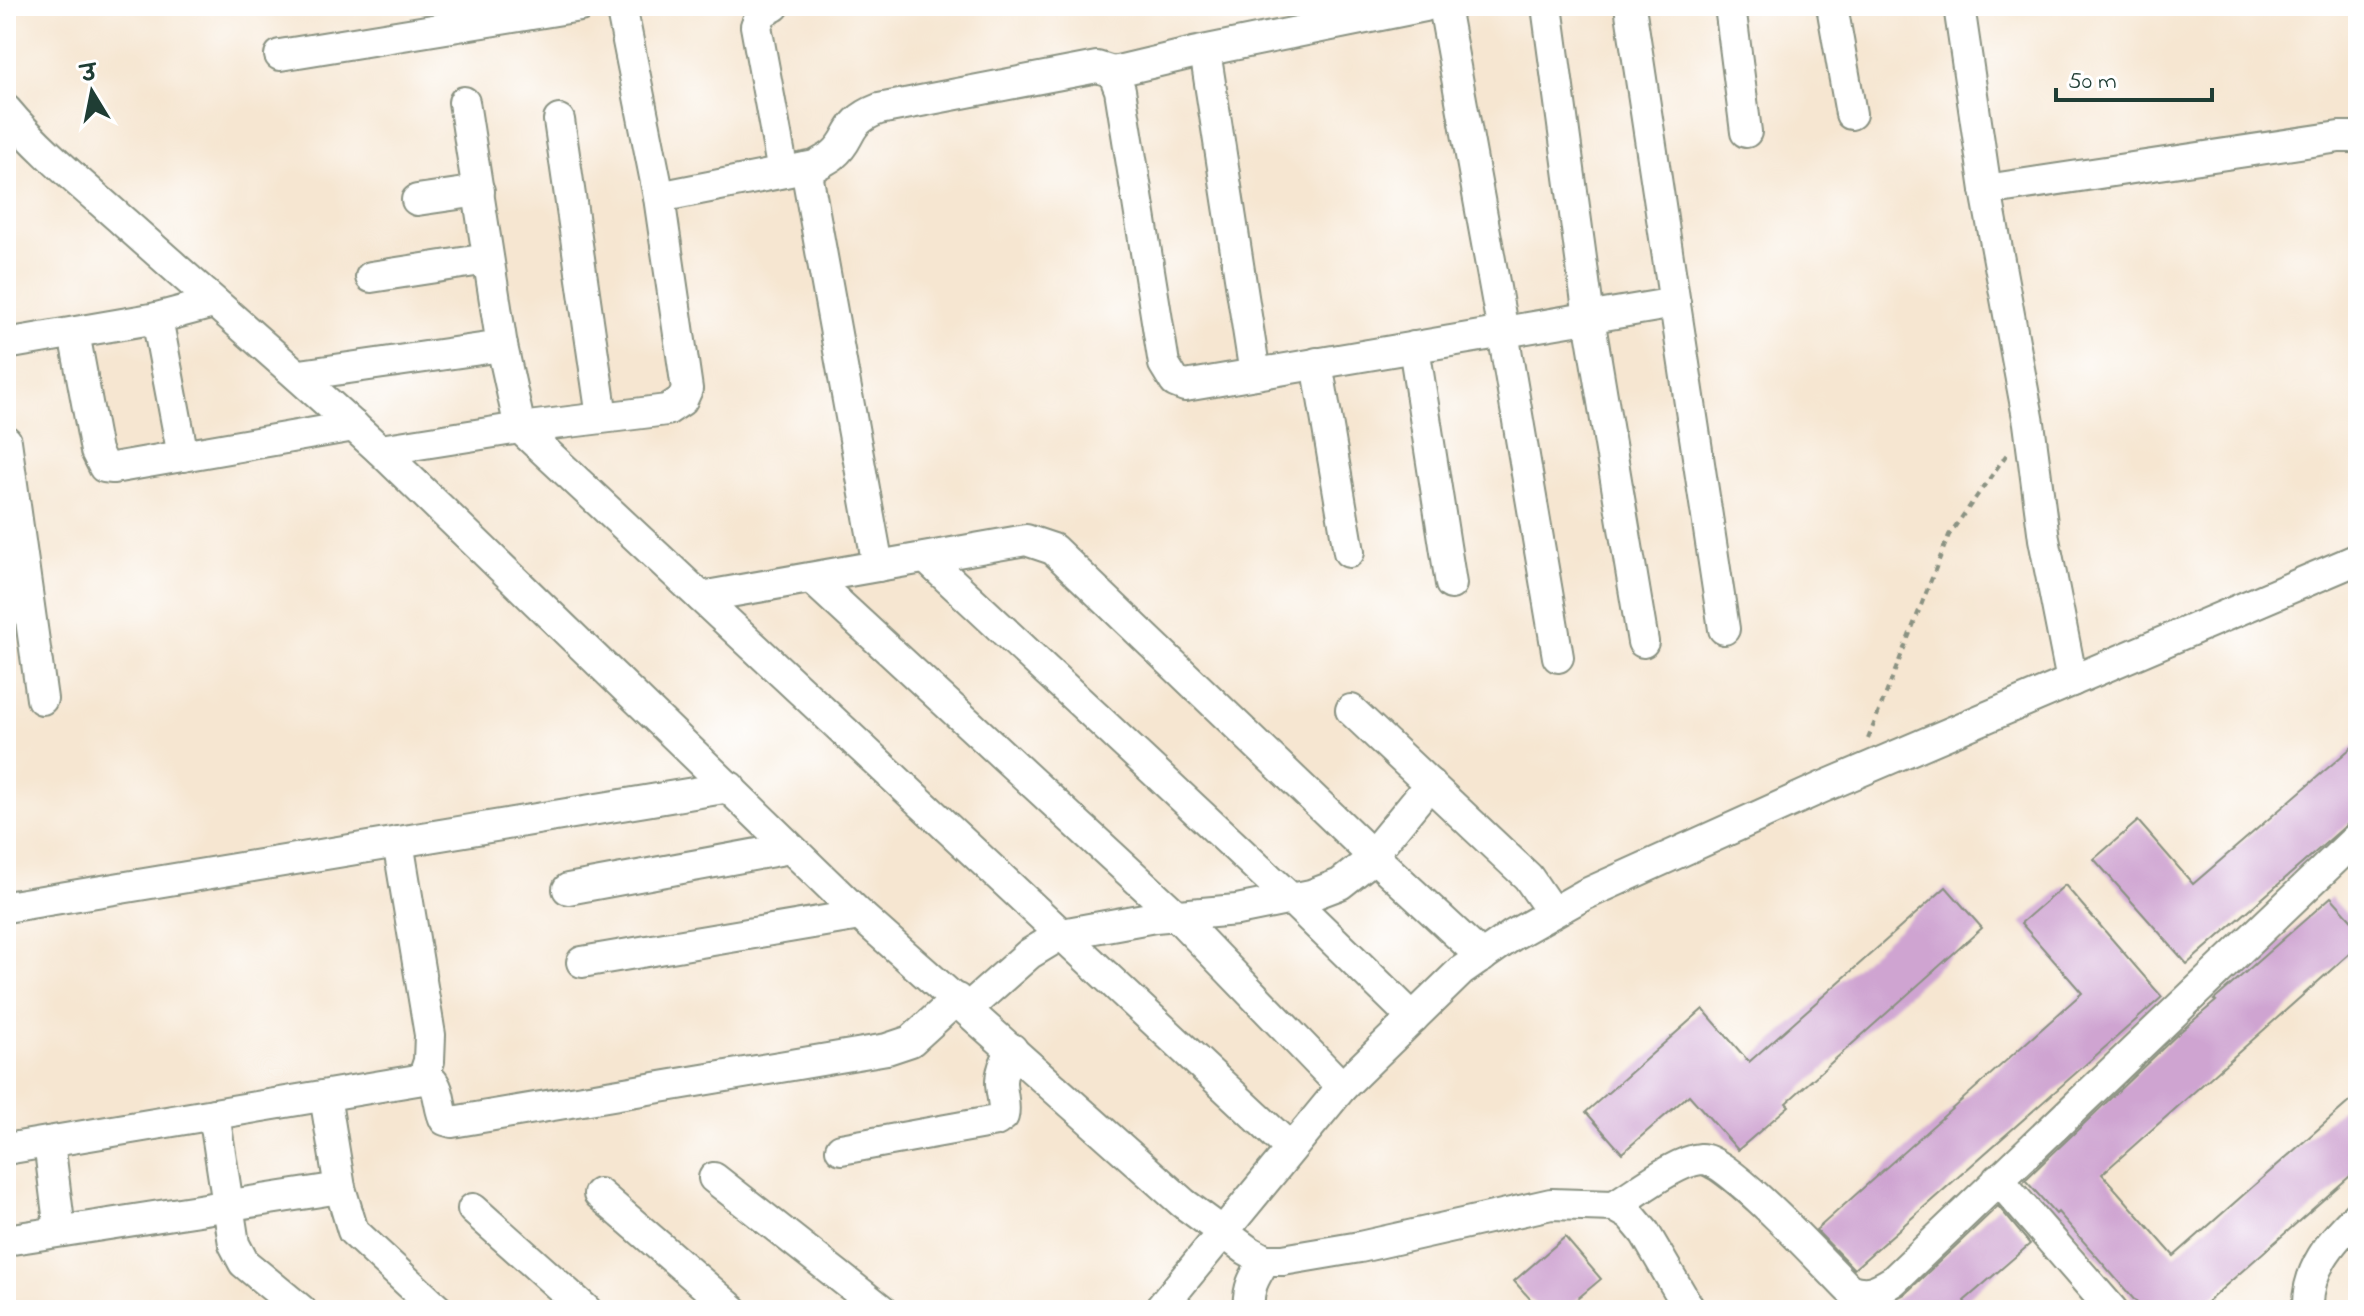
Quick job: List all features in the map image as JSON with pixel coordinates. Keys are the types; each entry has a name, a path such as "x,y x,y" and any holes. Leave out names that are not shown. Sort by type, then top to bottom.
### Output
{"street":[{"path":"280,55 580,6"},
{"path":"380,450 520,428 667,410 682,400 687,389 659,197 621,6"},
{"path":"774,6 762,12 756,26 794,170 878,566"},
{"path":"659,197 815,166 835,154 852,125 864,115 879,109 1097,67 1113,72 1425,6"},
{"path":"1444,6 1558,657"},
{"path":"1547,6 1589,318 1643,642"},
{"path":"1630,6 1724,629"},
{"path":"1730,6 1746,132"},
{"path":"1832,6 1851,114"},
{"path":"1959,6 1986,190 2029,423 2044,539 2072,681"},
{"path":"1205,51 1255,374"},
{"path":"1113,72 1120,90 1164,364 1175,382 1185,386 1675,303"},
{"path":"464,102 502,346 520,428 1290,1148"},
{"path":"6,110 44,149 213,303 300,375 380,450 860,915 1183,1203 1222,1232 1265,1260 1283,1260 1360,1247 1551,1204 1614,1206 1630,1215 1645,1233 1690,1310"},
{"path":"559,120 602,417"},
{"path":"1986,190 2217,154 2358,137"},
{"path":"417,200 479,191"},
{"path":"371,277 488,259"},
{"path":"6,344 157,318 213,303"},
{"path":"157,318 183,456"},
{"path":"74,333 96,451 104,467 113,468 354,426"},
{"path":"300,375 502,346"},
{"path":"1414,347 1451,584"},
{"path":"1317,363 1349,552"},
{"path":"6,441 42,699"},
{"path":"701,597 1026,540 1053,549 1482,957"},
{"path":"926,558 1291,899 1413,1018"},
{"path":"1159,1310 1342,1087 1461,971 1552,912 1853,774 2358,559"},
{"path":"811,578 1177,916 1342,1087"},
{"path":"1351,710 1528,877 1552,912"},
{"path":"6,1149 423,1079 431,1080 436,1085 441,1114 445,1120 452,1122 887,1049 911,1041 1029,954 1062,934 1237,910 1311,895 1340,884 1372,855 1430,784"},
{"path":"6,907 730,787"},
{"path":"1614,1206 1686,1162 1704,1159 1717,1164 1756,1197 1849,1289 1861,1294 1877,1291 1893,1281 2358,837"},
{"path":"398,842 430,1035 429,1061 423,1079"},
{"path":"568,889 790,848"},
{"path":"582,962 860,915"},
{"path":"841,1149 996,1121 1003,1116 1005,1109 1001,1082 1003,1067 1012,1049"},
{"path":"325,1096 340,1188 353,1231 438,1310"},
{"path":"214,1114 234,1244 244,1263 301,1310"},
{"path":"49,1142 60,1231"},
{"path":"714,1178 882,1310"},
{"path":"1998,1179 2112,1310"},
{"path":"6,1240 340,1188"},
{"path":"599,1194 727,1308"},
{"path":"473,1209 586,1310"},
{"path":"2308,1310 2314,1271 2331,1241 2358,1215"},
{"path":"1249,1310 1250,1286 1265,1260"}],"path":[{"path":"1853,774 1949,535 2029,423"}],"building":[{"path":"2358,742 2358,815 2187,964 2094,859 2138,821 2193,884"},
{"path":"2065,885 2162,997 1854,1269 1816,1230 2082,993 2021,923"},
{"path":"1946,887 1982,928 1786,1103 1789,1106 1738,1150 1689,1095 1622,1153 1586,1112 1703,1009 1749,1062"},
{"path":"2331,897 2358,927 2358,946 2102,1174 2174,1256 2358,1094 2358,1169 2198,1310 2143,1310 2058,1212 2056,1214 2025,1180 2214,1000"},
{"path":"1998,1206 2030,1244 1964,1301 1971,1310 1874,1310 1905,1294"},
{"path":"1565,1237 1601,1279 1564,1310 1540,1310 1514,1281"}]}
